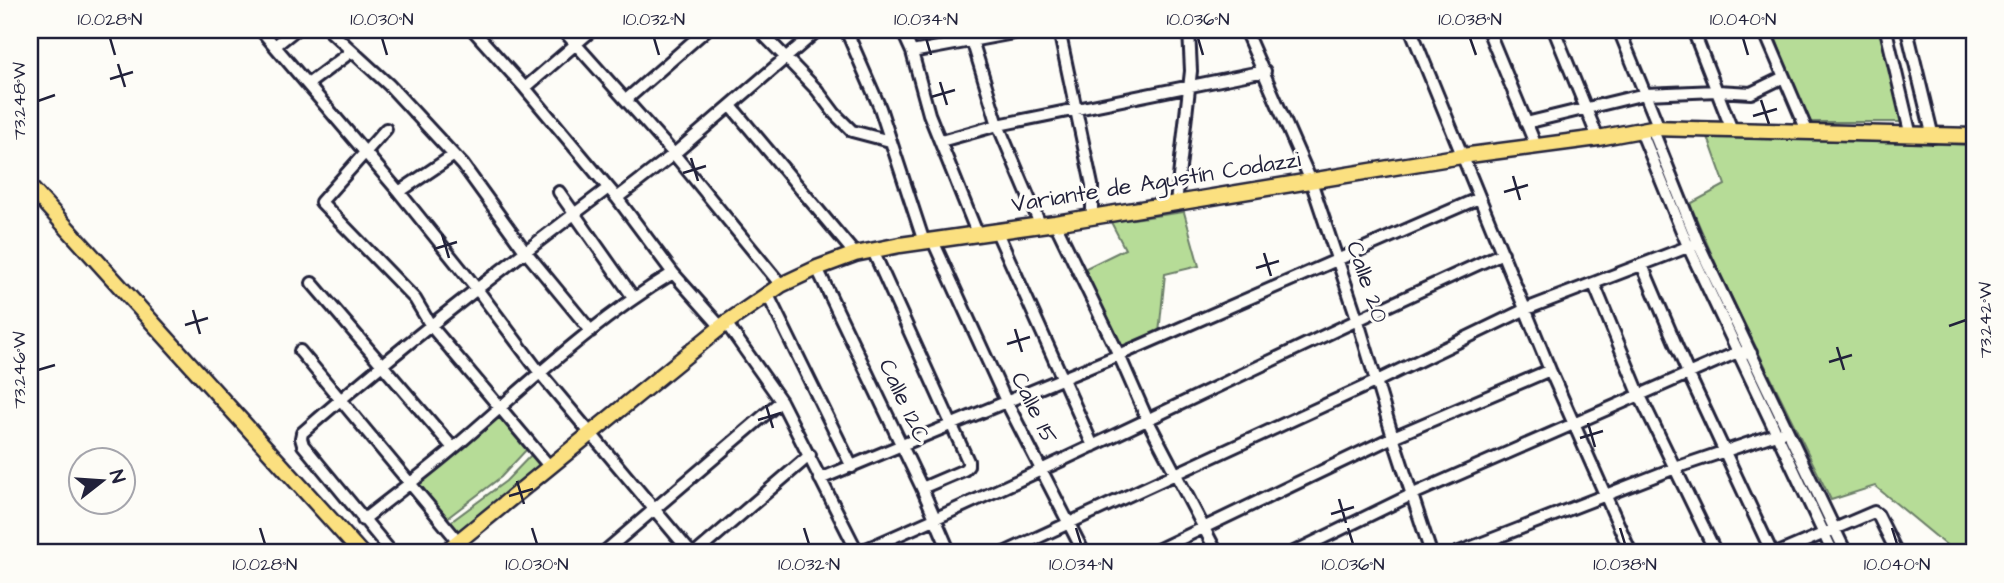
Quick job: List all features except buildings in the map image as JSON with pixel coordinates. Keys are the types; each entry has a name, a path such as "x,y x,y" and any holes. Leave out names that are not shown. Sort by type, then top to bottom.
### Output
{"main road":[{"name":"Variante de Agustín Codazzi","path":"444,553 463,547 550,467 723,325 781,285 855,254 1462,156 1651,129 1974,136"},
{"path":"30,187 361,553"}],"street":[{"path":"261,30 400,192 540,373 693,553 810,455"},
{"path":"275,46 295,30"},
{"path":"329,30 390,85 454,155 524,251 591,331"},
{"path":"473,30 525,88 607,190 617,198 673,273 723,325 781,401 858,553 935,521 1148,421 1357,318 1503,253"},
{"path":"564,30 674,154 781,285"},
{"path":"525,88 592,30"},
{"path":"627,99 706,30"},
{"path":"759,30 852,131 890,141"},
{"path":"617,198 674,154 818,30"},
{"name":"Calle 15","path":"846,30 880,108 928,242 1084,553"},
{"path":"902,30 912,52 929,114 977,233"},
{"path":"912,52 1028,30"},
{"path":"1059,30 1091,185 1092,217"},
{"path":"1176,203 1189,85 1189,30"},
{"name":"Calle 20","path":"1245,30 1311,181 1431,553"},
{"path":"1411,30 1550,370 1630,551 1614,553"},
{"path":"1488,30 1536,146"},
{"path":"1554,30 1598,138"},
{"path":"1619,30 1645,94 1651,129 1693,245 1738,352 1782,431"},
{"path":"1693,30 1732,130"},
{"path":"1764,30 1808,133"},
{"path":"1886,30 1911,136"},
{"path":"1907,30 1933,137"},
{"path":"972,40 998,125 1040,224"},
{"path":"308,83 352,51"},
{"path":"940,141 998,125 1265,71"},
{"path":"1526,123 1645,94 1717,91 1751,93 1784,77"},
{"path":"731,106 855,254"},
{"path":"386,129 321,202 415,299 431,326 550,467"},
{"path":"400,192 454,155"},
{"path":"392,553 303,444 302,433 524,251 607,190"},
{"path":"559,192 633,297"},
{"path":"820,480 1119,355 1479,198"},
{"path":"1055,223 1148,421 1217,553"},
{"path":"996,230 1093,446"},
{"path":"1004,553 1377,381 1526,309 1693,245"},
{"path":"1693,245 1751,353 1782,431 1829,531 1846,553"},
{"path":"873,251 953,425 968,466 922,488"},
{"path":"1642,265 1688,373 1772,553"},
{"name":"Calle 12C","path":"817,268 922,488 950,553"},
{"path":"363,520 633,297 673,273"},
{"path":"312,283 453,448"},
{"path":"1594,284 1640,396 1716,553"},
{"path":"767,293 852,467"},
{"path":"300,351 463,547"},
{"path":"1292,553 1411,495 1574,422 1738,352 1751,353"},
{"path":"1151,553 1393,438 1550,370"},
{"path":"603,553 781,401"},
{"path":"1457,553 1675,468 1782,431"},
{"path":"1778,553 1874,512 1897,553"},
{"path":"1829,531 1833,553"}],"green space":[{"path":"1879,30 1903,122 1810,122 1773,31"},
{"path":"1708,137 1974,145 1974,553 1956,553 1875,486 1831,500 1721,276 1690,204 1725,185"},
{"path":"1184,212 1199,266 1165,274 1159,333 1122,346 1084,269 1125,249 1111,222"},
{"path":"501,414 528,448 501,477 446,519 415,483"},
{"path":"533,453 543,464 457,535 448,524 506,481"}]}
